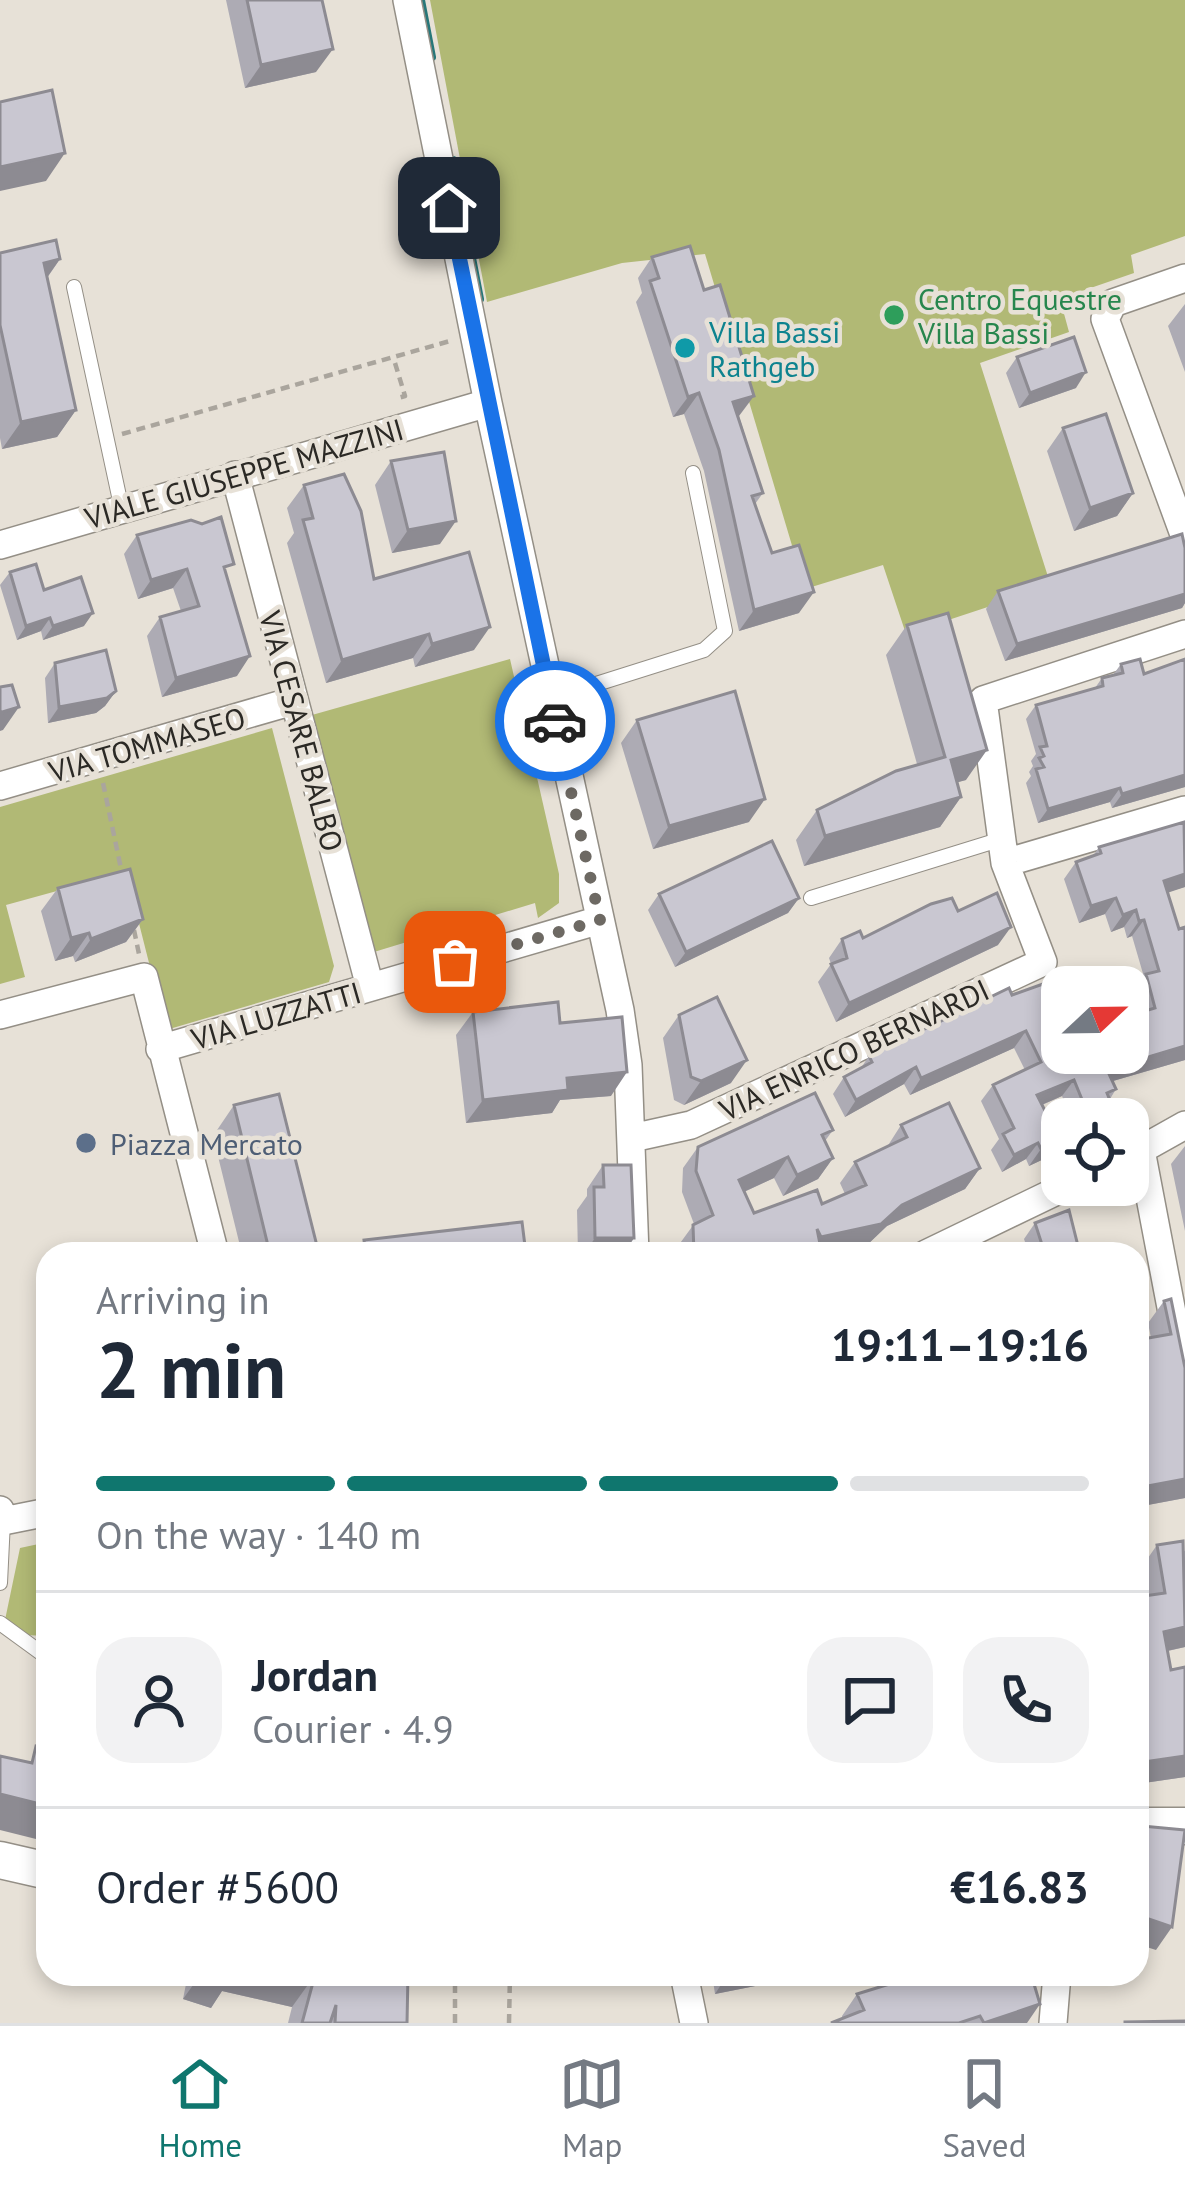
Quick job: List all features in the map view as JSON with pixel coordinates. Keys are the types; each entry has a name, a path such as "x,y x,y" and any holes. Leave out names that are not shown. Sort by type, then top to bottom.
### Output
{"street":[{"path":"407,0 488,403 558,696 625,1047 634,1242"},
{"path":"1185,278 1113,303 1106,319 1185,537"},
{"name":"VIALE GIUSEPPE MAZZINI","path":"0,545 488,403"},
{"name":"VIA CESARE BALBO","path":"236,475 370,987"},
{"name":"VIA ENRICO BERNARDI","path":"632,1138 692,1125 1043,962 1005,851 982,700 1185,634"},
{"name":"VIA TOMMASEO","path":"0,786 293,701"},
{"path":"1005,851 1185,810"},
{"name":"VIA LUZZATTI","path":"160,1049 600,920"},
{"path":"0,1015 144,977 212,1242"},
{"path":"1149,1145 1185,1125"},
{"path":"951,1242 1041,1199"},
{"path":"1145,1206 1185,1381"},
{"path":"2,1516 36,1513"},
{"path":"1149,1826 1185,1826"},
{"path":"0,1860 36,1868"},
{"path":"686,1986 694,2023"},
{"path":"1053,2023 1056,1986"}],"lane":[{"path":"74,287 122,510"},
{"path":"558,696 704,650 725,631 693,473"},
{"path":"811,898 1005,851"},
{"path":"0,1583 2,1516"},
{"path":"0,1623 36,1649"}],"path":[{"path":"127,434 446,346 454,326"},
{"path":"394,360 405,396 398,398"},
{"path":"97,758 125,890"},
{"path":"130,911 144,977"},
{"path":"455,1986 455,2023"},
{"path":"509,2023 510,1986"}],"green space":[{"name":"Centro Equestre Villa Bassi","path":"430,0 1185,0 1185,236 1131,255 1134,273 1079,292 1076,304 1063,310 1069,332 980,363 1051,586 906,634 883,565 805,589 705,254 622,263 487,302"},
{"path":"510,659 559,874 559,903 538,918 535,903 374,952 312,715"},
{"path":"272,728 334,966 329,982 166,1030 126,872 6,905 25,977 0,984 0,807"},
{"path":"36,1545 36,1636 24,1635 5,1620 20,1548"}],"building":[{"path":"247,0 322,0 333,49 261,65"},
{"path":"52,90 65,153 0,167 0,102"},
{"path":"56,240 60,259 44,263 76,410 21,422 0,325 0,253"},
{"path":"690,246 704,290 720,285 754,396 733,402 763,493 752,496 772,553 799,545 814,592 754,610 719,450 699,393 688,397 650,281 659,278 652,257"},
{"path":"1074,337 1086,372 1030,393 1017,357"},
{"path":"1106,414 1133,493 1090,508 1063,428"},
{"path":"444,452 456,521 408,530 391,461"},
{"path":"344,474 361,511 374,579 469,552 490,627 432,644 429,634 342,660 303,520 313,518 304,485"},
{"path":"221,517 234,564 224,567 250,656 176,678 160,617 199,606 187,569 151,580 137,535"},
{"path":"1182,534 1185,594 1017,644 998,591"},
{"path":"36,564 44,590 81,577 93,613 53,626 50,618 26,626 10,572"},
{"path":"948,613 987,750 951,760 961,797 825,836 817,810 896,771 945,757 907,625"},
{"path":"106,650 116,691 107,698 59,707 55,663"},
{"path":"1140,659 1144,674 1185,659 1185,775 1048,809 1036,769 1044,767 1040,747 1047,746 1036,705 1103,686 1102,678 1123,673 1121,664"},
{"path":"12,685 19,707 0,717 0,687"},
{"path":"735,691 765,799 669,826 637,720"},
{"path":"1184,822 1185,874 1164,881 1179,929 1185,927 1185,1046 1149,1057 1149,1010 1155,1008 1149,973 1159,971 1144,920 1139,921 1136,910 1123,915 1116,898 1091,906 1076,862 1101,853 1099,847"},
{"path":"772,841 799,898 686,952 659,894"},
{"path":"130,869 143,919 91,939 89,933 71,938 58,888"},
{"path":"997,893 1011,927 849,1003 831,964 847,958 842,939 860,931 863,938 931,904 952,898 958,911"},
{"path":"1041,985 1041,1062 1026,1031 921,1078 916,1067 856,1100 844,1077 872,1062 869,1056 1009,988 1012,995"},
{"path":"717,997 747,1060 701,1081 691,1077 679,1015"},
{"path":"558,1002 560,1023 622,1017 627,1072 567,1078 568,1090 483,1100 473,1012"},
{"path":"1041,1062 1041,1074 1109,1074 1116,1089 1107,1093 1109,1098 1081,1098 1074,1080 1037,1095 1041,1149 1038,1143 1014,1155 1003,1134 1014,1128 993,1085"},
{"path":"815,1093 833,1130 822,1135 833,1158 797,1175 788,1157 739,1180 754,1213 817,1190 822,1204 866,1185 855,1162 907,1137 901,1125 949,1103 980,1168 902,1205 881,1224 821,1237 817,1229 820,1242 694,1242 693,1225 713,1215 696,1171 698,1147"},
{"path":"279,1094 316,1242 267,1242 234,1105"},
{"path":"603,1165 631,1165 634,1238 595,1238 594,1187 604,1187"},
{"path":"1069,1210 1077,1242 1041,1242 1035,1223"},
{"path":"522,1222 524,1242 364,1242"},
{"path":"1171,1299 1185,1368 1185,1479 1149,1486 1149,1338 1171,1334 1164,1301"},
{"path":"1183,1541 1185,1627 1164,1632 1171,1670 1185,1667 1185,1756 1149,1761 1149,1595 1165,1593 1157,1545"},
{"path":"36,1746 36,1803 0,1794 0,1756 32,1763"},
{"path":"1149,1827 1185,1830 1172,1927 1149,1919"},
{"path":"312,1986 408,1986 407,2023 335,2023 336,2005 330,2023 302,2023"},
{"path":"883,1986 1035,1986 1040,2004 984,2023 980,2016 959,2023 831,2023 864,2010 857,1994"}],"waterway":[{"path":"421,0 432,57"},
{"path":"453,160 480,299"}],"way so far":[{"path":"455,962 600,920 555,721"}],"place":[{"name":"Centro Equestre Villa Bassi","path":"894,315"},
{"name":"Villa Bassi Rathgeb","path":"685,348"},
{"name":"Piazza Mercato","path":"86,1143"}],"route":[{"path":"449,208 555,721"}]}
